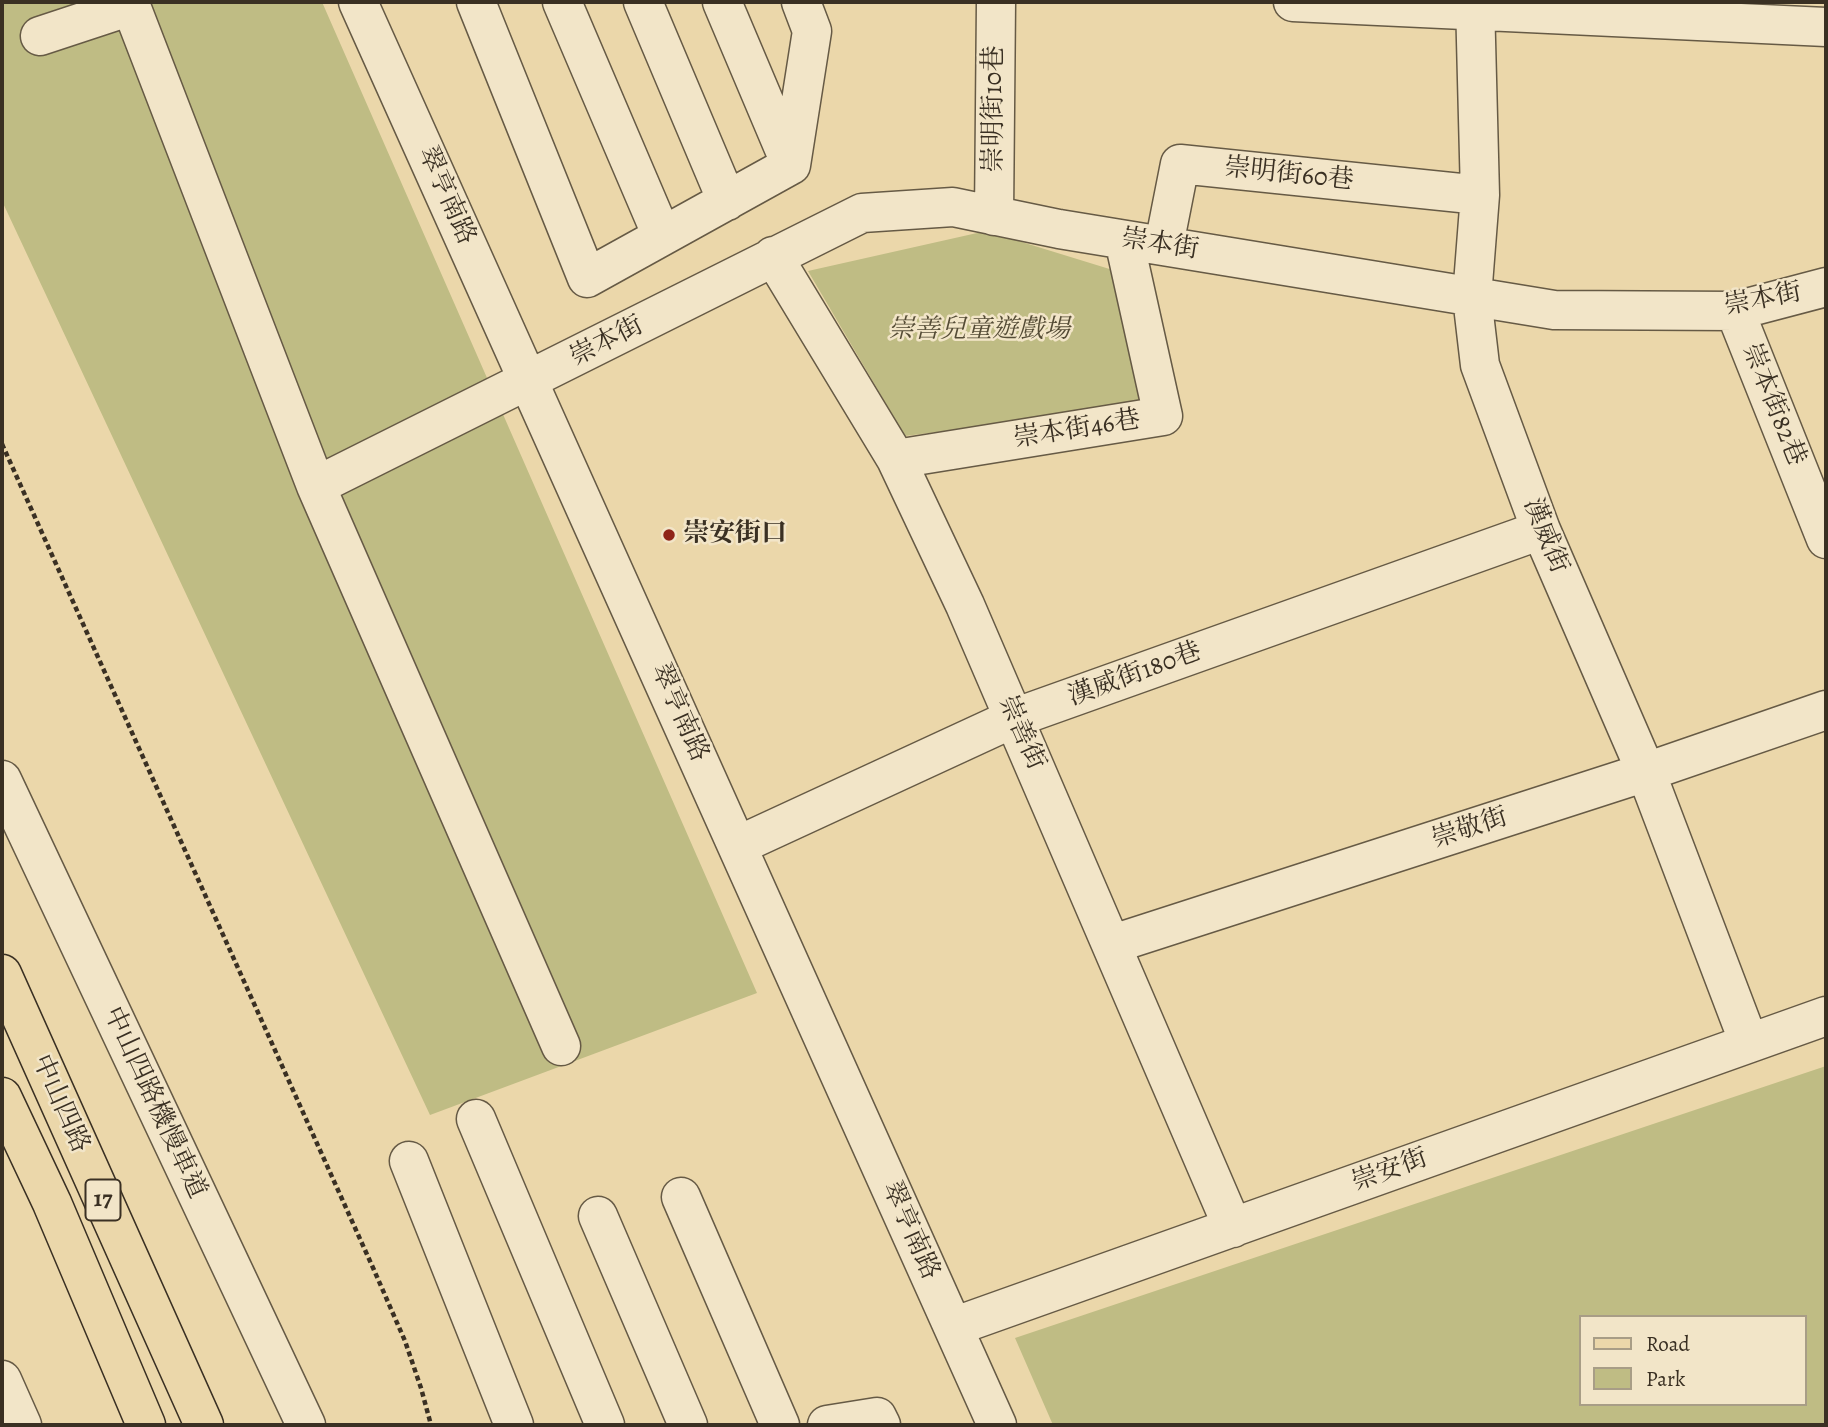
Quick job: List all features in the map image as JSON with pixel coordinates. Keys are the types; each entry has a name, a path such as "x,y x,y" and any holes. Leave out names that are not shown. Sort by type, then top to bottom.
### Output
{"main road":[{"name":"中山四路","path":"2,974 204,1425"},
{"name":"中山四路","path":"2,1097 52,1203 146,1425"}],"street":[{"name":"翠亨南路","path":"358,2 998,1425"},
{"path":"476,2 587,278 791,165"},
{"path":"562,2 662,236"},
{"path":"643,2 727,201"},
{"path":"722,2 791,165"},
{"path":"791,165 812,31 801,2"},
{"name":"崇明街10巷","path":"994,216 996,2"},
{"path":"1293,2 1475,5 1826,27"},
{"name":"漢威街","path":"1475,5 1480,195 1472,297 1480,365 1541,530 1646,772 1749,1043"},
{"path":"40,36 131,6 316,486 561,1046"},
{"name":"崇明街60巷","path":"1164,245 1180,164 1480,195"},
{"name":"崇本街","path":"316,486 862,213 953,207 1124,240 1554,310 1735,311 1826,287"},
{"name":"崇本街46巷","path":"896,459 1163,416 1124,240"},
{"name":"崇善街","path":"773,256 896,459 965,606 1113,944 1233,1228"},
{"name":"崇本街82巷","path":"1735,311 1826,539"},
{"name":"漢威街180巷","path":"738,845 1014,718 1541,530"},
{"name":"崇敬街","path":"1113,944 1646,772 1826,710"},
{"name":"中山四路機慢車道","path":"2,780 306,1425"},
{"name":"崇安街","path":"953,1327 1826,1016"},
{"path":"476,1119 605,1425"},
{"path":"409,1161 514,1425"},
{"path":"681,1197 780,1425"},
{"path":"598,1216 688,1425"},
{"path":"2,1380 22,1425"},
{"path":"827,1425 877,1417 881,1425"}],"path":[{"path":"2,444 379,1282 417,1376 431,1425"}],"green space":[{"path":"2,2 322,2 757,993 430,1115 2,201"},
{"name":"崇善兒童遊戲場","path":"986,231 1116,271 1145,406 905,436 808,271"},
{"path":"1826,1066 1826,1425 1053,1425 1015,1338"}],"place":[{"name":"崇安街口","path":"669,535"}]}
